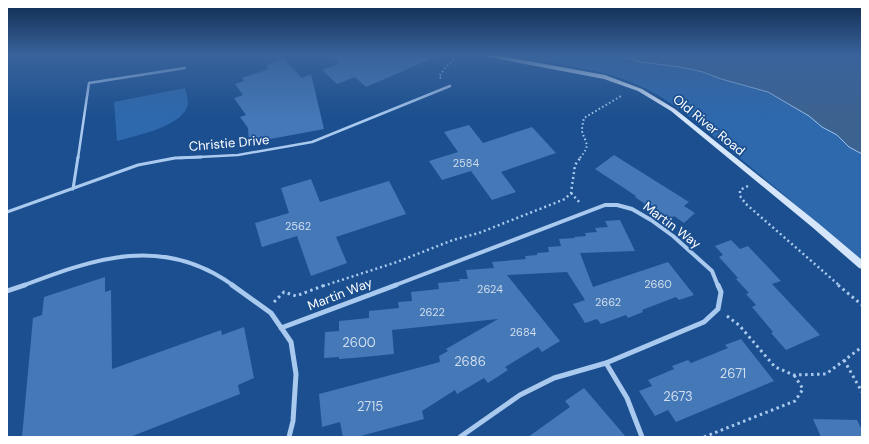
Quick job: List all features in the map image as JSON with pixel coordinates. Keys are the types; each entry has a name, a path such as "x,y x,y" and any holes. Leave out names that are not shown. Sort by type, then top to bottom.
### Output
{"street":[{"name":"Old River Road","path":"598,76 640,90 673,110 862,265"},
{"name":"Martin Way","path":"281,328 605,205 617,205 632,209 651,220 673,236 712,271 721,292 718,309"},
{"path":"7,291 56,273 107,258 141,254 169,257 192,263 218,274 271,313 291,342 296,374 293,421 289,437"},
{"path":"460,437 520,395 554,378 606,363 704,322 718,309"},
{"path":"606,363 619,382 630,405 642,437"}],"lane":[{"path":"73,189 89,82 132,76"},
{"name":"Christie Drive","path":"7,212 138,165 175,158 238,155 312,142 450,86"}],"path":[{"path":"440,76 439,77 450,86"},
{"path":"266,309 284,292 296,296 309,292 331,282 397,262 453,240 486,230 565,199 571,193 575,165 586,150 587,141 582,130 584,118 618,96"},
{"path":"740,190 740,196 746,204 862,305"},
{"path":"718,309 739,325 775,367 794,375 826,374 862,347"},
{"path":"844,360 862,392"},
{"path":"704,437 746,419 795,401 803,389 794,375"}],"shaded area":[{"path":"613,76 713,76 768,92 809,116 822,127 837,135 849,147 862,154 862,262 780,191 686,114 651,91"},
{"path":"713,76 862,76 862,154 849,147 837,135 822,127 809,116 768,92"},
{"path":"185,88 188,103 185,111 179,118 158,129 117,141 114,102"}],"building":[{"path":"249,76 300,76 302,78 311,76 324,129 249,143 248,128 240,117 246,115 234,98 243,95 235,84 244,81 242,78"},
{"path":"328,76 392,76 366,87 355,77 337,84"},
{"path":"469,125 483,143 532,127 556,153 501,172 516,192 492,200 471,171 442,180 429,161 458,152 444,132"},
{"path":"614,155 689,202 684,206 695,213 684,223 674,216 671,219 649,204 648,206 635,197 636,196 595,169"},
{"path":"311,179 320,202 389,181 406,214 336,237 347,263 311,276 297,236 262,247 255,223 289,213 281,188"},
{"path":"620,220 635,251 580,253 593,287 668,262 694,295 679,300 676,297 642,310 643,312 628,318 626,315 601,324 597,319 585,323 573,304 585,300 567,272 507,275 560,341 542,352 538,347 505,367 508,370 488,383 484,378 457,394 455,390 422,411 424,419 357,437 343,437 340,422 322,427 319,394 440,362 439,356 448,351 446,349 498,319 392,330 394,354 339,359 339,357 324,358 325,332 339,331 339,321 369,318 369,311 399,308 398,302 412,301 411,292 439,289 438,283 468,279 466,270 494,268 492,262 526,259 525,256 549,252 548,247 561,246 559,239 586,236 585,233 597,232 595,228 608,227 605,221"},
{"path":"731,240 740,249 748,246 781,281 772,284 820,335 786,350 771,333 773,332 752,307 756,305 746,294 749,293 719,257 723,255 715,246"},
{"path":"105,277 105,292 111,290 112,369 221,330 222,335 244,327 254,378 238,385 240,394 130,437 22,437 33,318 42,315 44,297"},
{"path":"741,339 774,381 676,422 668,410 655,416 639,391 652,386 648,380 674,369 672,366 688,360 691,363 728,348 725,345"},
{"path":"584,388 626,437 528,437 570,407 565,401"},
{"path":"813,419 857,420 862,430 862,437 821,437"}]}
